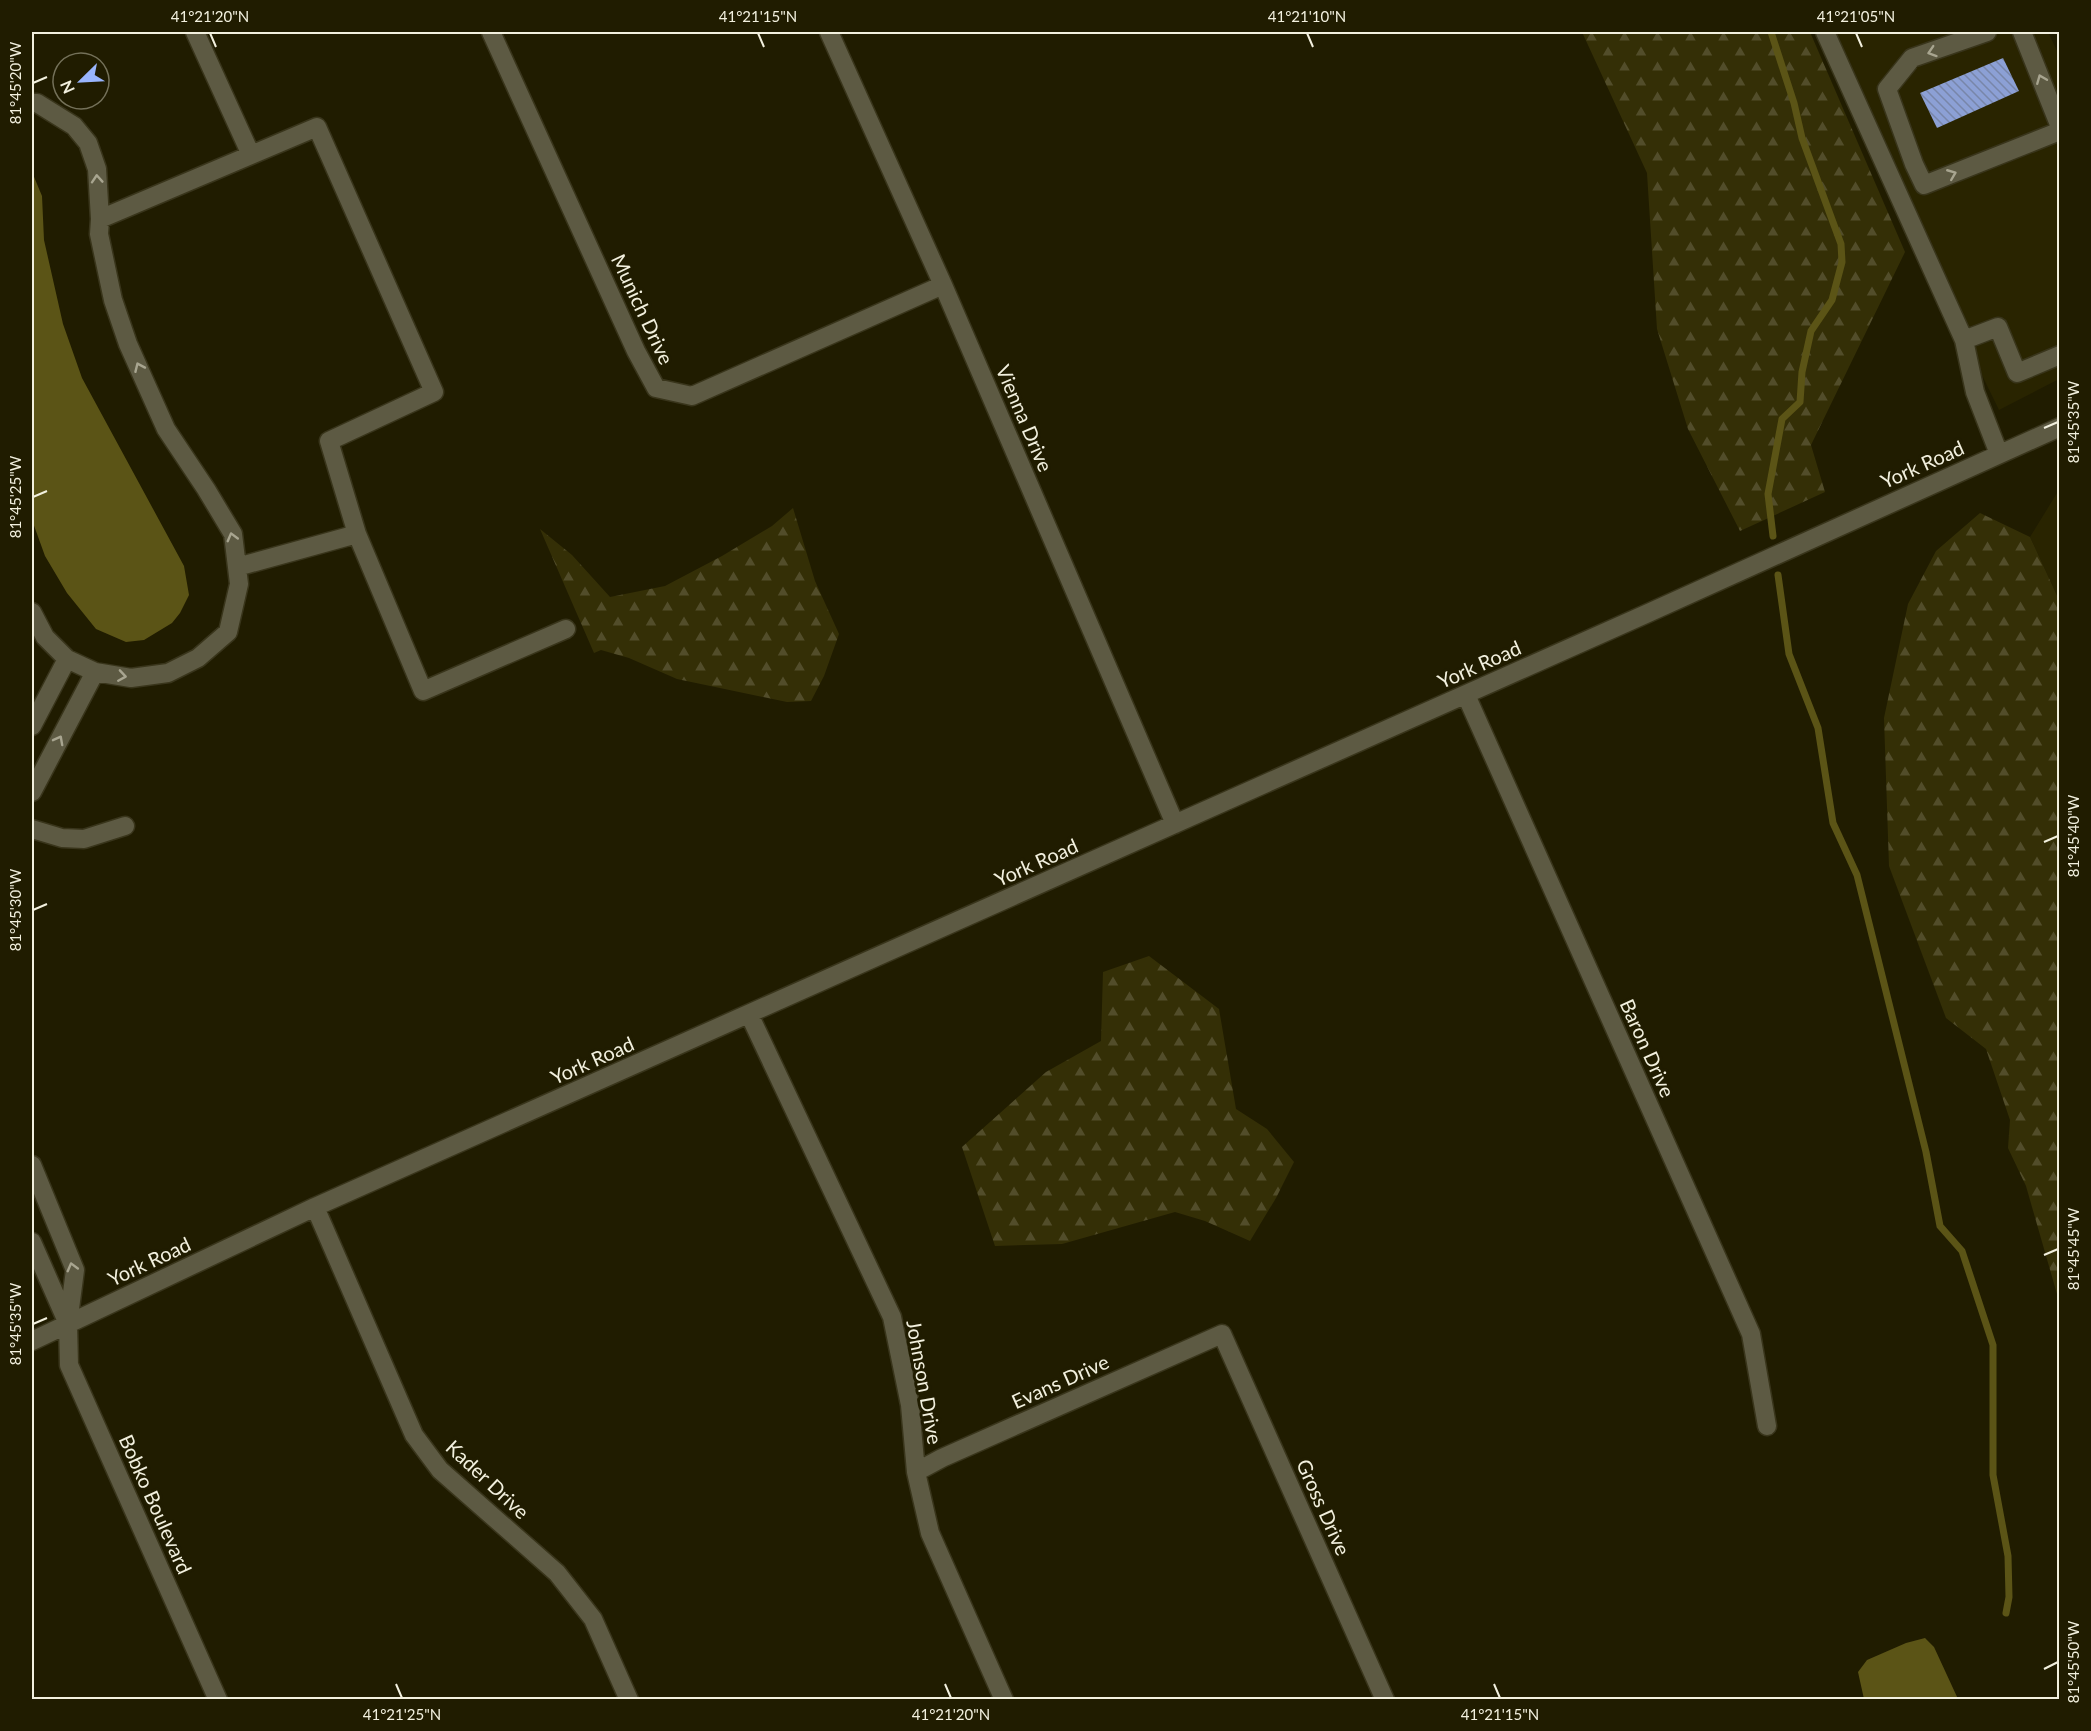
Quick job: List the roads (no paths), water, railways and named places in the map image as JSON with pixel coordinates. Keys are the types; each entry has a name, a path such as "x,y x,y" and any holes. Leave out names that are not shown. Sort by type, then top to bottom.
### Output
{"street":[{"path":"195,32 251,155"},
{"name":"Munich Drive","path":"491,32 636,351 656,388 692,396 943,285"},
{"name":"Vienna Drive","path":"829,32 943,285 1175,824"},
{"path":"1924,185 1887,89 1912,58 1987,32"},
{"path":"1899,196 2060,129 2022,32"},
{"path":"1830,33 1899,196 1964,340 1975,392 1999,454"},
{"path":"32,103 74,126 88,143 97,169 99,234 113,300 128,344 166,429 207,489 232,534 239,584 228,632 198,658 168,674 131,678 95,672 67,659 45,637 32,612"},
{"path":"100,219 316,127 434,392 329,441 357,534 423,691 566,629"},
{"path":"1964,340 1998,327 2017,373 2060,355"},
{"name":"York Road","path":"32,1341 315,1207 1467,695 2060,427"},
{"path":"237,567 357,534"},
{"path":"32,726 67,659"},
{"path":"32,792 95,672"},
{"name":"Baron Drive","path":"1467,695 1751,1334 1767,1426"},
{"path":"32,829 62,838 84,839 125,826"},
{"name":"Johnson Drive","path":"749,1014 892,1317 910,1405 916,1472 930,1533 1004,1700"},
{"path":"32,1165 75,1270 68,1324"},
{"name":"Kader Drive","path":"315,1207 414,1435 440,1470 557,1573 593,1619 629,1700"},
{"path":"32,1242 68,1324"},
{"name":"Bobko Boulevard","path":"68,1324 69,1365 218,1700"},
{"name":"Evans Drive","path":"916,1472 942,1458 1222,1334"},
{"name":"Gross Drive","path":"1222,1334 1385,1700"}],"waterway":[{"path":"1771,32 1794,103 1802,138 1841,244 1842,262 1832,300 1811,331 1802,372 1800,402 1782,419 1768,494 1773,536"},
{"path":"1778,575 1789,654 1818,728 1833,823 1857,875 1926,1152 1940,1226 1962,1251 1993,1345 1993,1475 2008,1556 2009,1597 2006,1613"}]}
